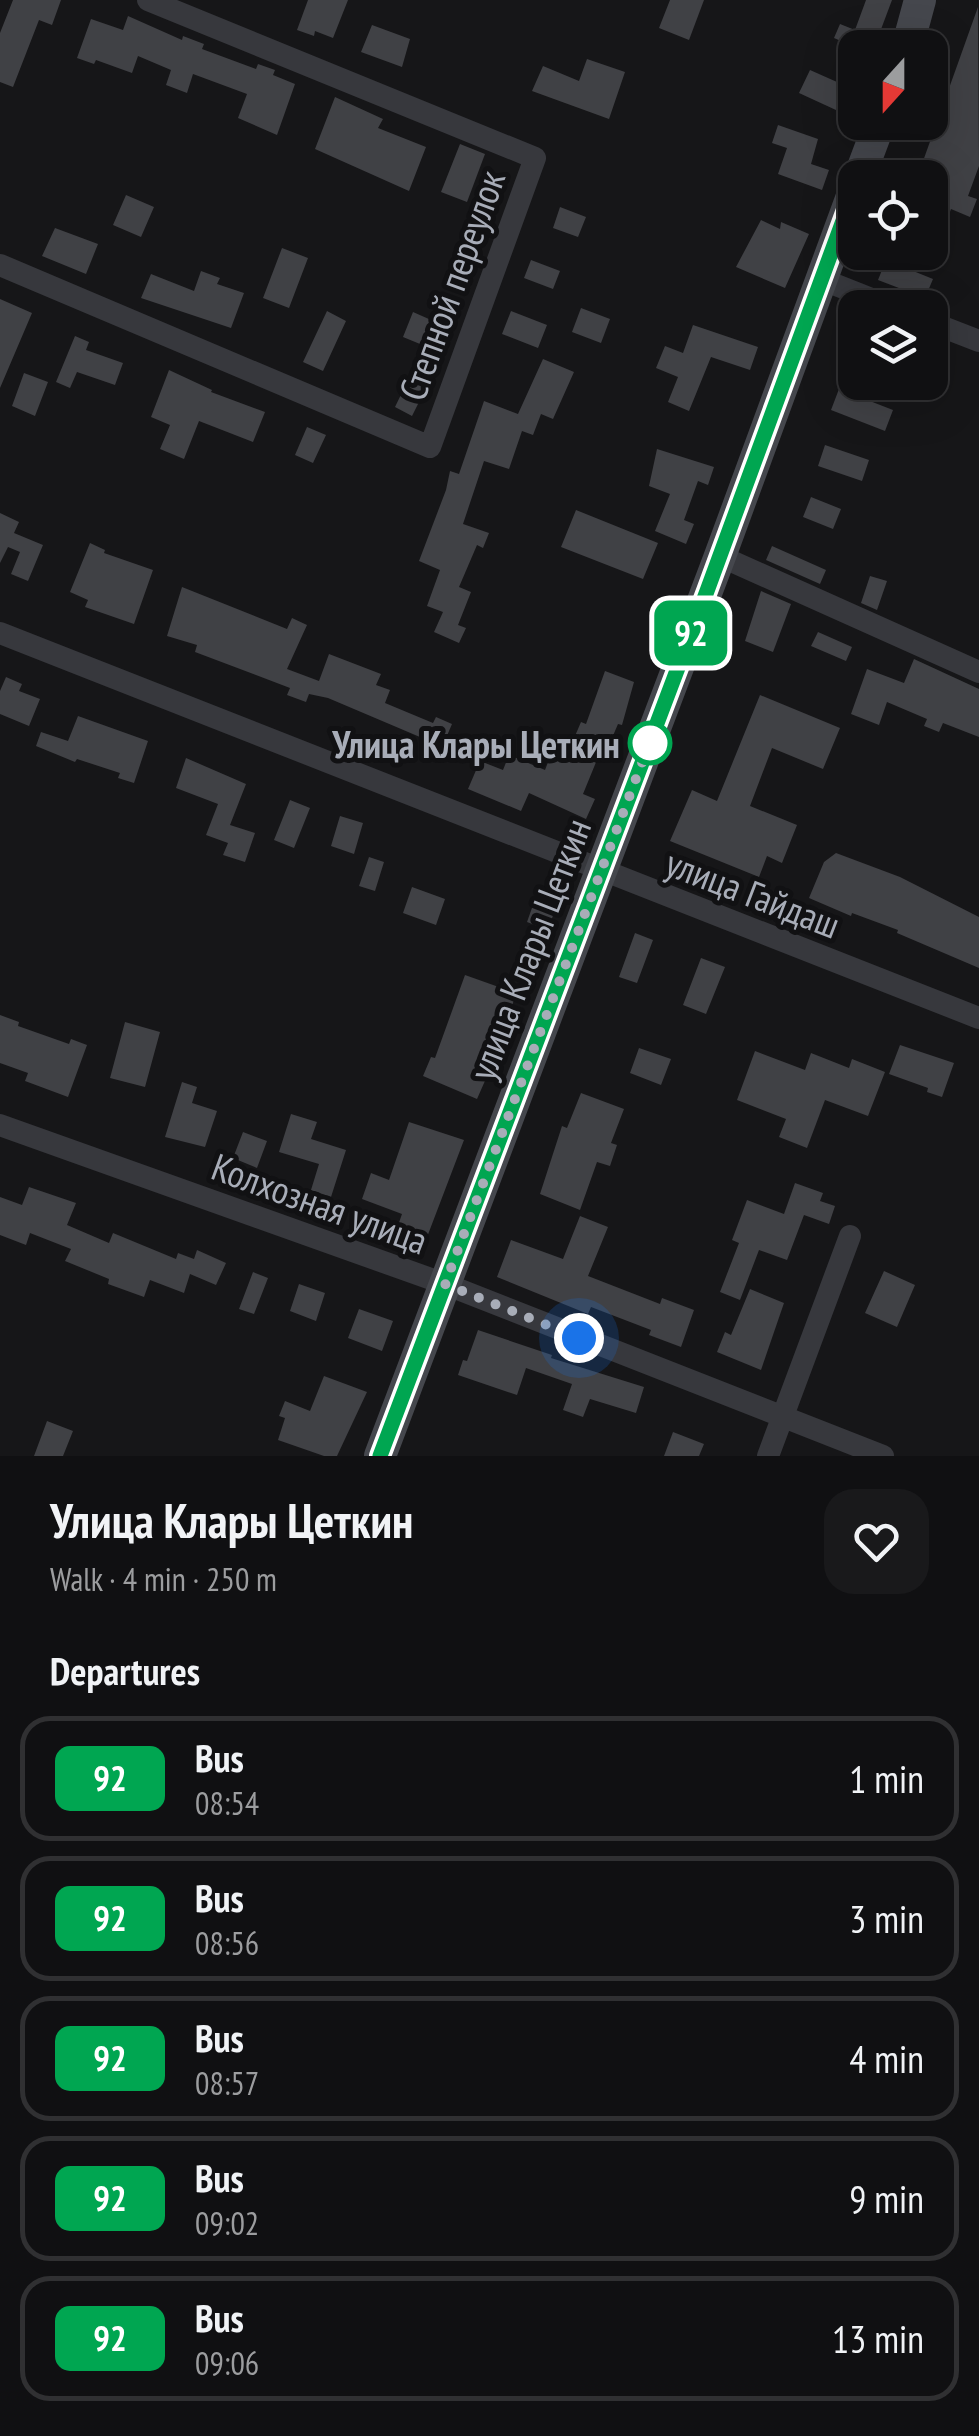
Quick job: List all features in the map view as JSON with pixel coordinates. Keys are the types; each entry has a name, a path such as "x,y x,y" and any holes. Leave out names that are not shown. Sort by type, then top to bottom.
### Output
{"main road":[{"path":"912,30 920,0"},
{"name":"улица Клары Цеткин","path":"380,1456 838,234"}],"street":[{"name":"Степной переулок","path":"0,266 430,447 534,158 148,0"},
{"path":"821,279 849,290"},
{"path":"948,329 979,341"},
{"path":"720,556 979,672"},
{"name":"улица Гайдаш","path":"0,633 979,1018"},
{"name":"Колхозная улица","path":"0,1125 445,1284 882,1456"},
{"path":"768,1456 850,1236"}],"building":[{"path":"13,0 61,0 52,25 39,20 13,87 0,82 0,33"},
{"path":"308,0 348,0 333,38 297,30"},
{"path":"670,0 704,0 689,40 659,28"},
{"path":"866,0 892,0 881,30 855,30"},
{"path":"978,7 979,166 968,196 977,199 970,217 951,209 948,217 948,160 923,160 931,140 948,140 948,91"},
{"path":"128,16 182,40 183,36 204,44 202,49 256,69 258,64 275,70 273,75 295,84 277,135 238,118 247,94 193,74 187,93 166,85 171,70 138,56 132,73 96,60 94,64 77,58 91,19 123,30"},
{"path":"840,24 855,30 838,30 838,40 834,38"},
{"path":"372,25 410,39 402,67 361,52"},
{"path":"587,59 625,72 609,119 532,91 543,66 579,81"},
{"path":"810,70 838,82 838,111 799,93"},
{"path":"335,97 383,119 378,128 426,147 409,191 315,149"},
{"path":"778,125 818,139 811,164 829,170 822,190 778,174 787,148 772,143"},
{"path":"460,144 485,154 467,202 441,192"},
{"path":"126,195 154,207 141,237 113,225"},
{"path":"560,207 586,217 578,237 553,228"},
{"path":"761,220 780,229 781,222 809,234 785,288 736,267"},
{"path":"55,228 98,244 86,274 42,256"},
{"path":"282,248 308,258 289,308 263,298"},
{"path":"531,260 560,271 553,289 524,278"},
{"path":"882,270 911,270 933,279 928,290 904,290 878,280"},
{"path":"201,271 220,278 217,284 244,293 231,328 141,298 151,274 194,291"},
{"path":"0,299 32,313 0,388"},
{"path":"581,308 610,319 601,343 572,332"},
{"path":"327,311 346,321 323,371 303,362"},
{"path":"511,311 547,325 538,348 502,334"},
{"path":"413,312 447,327 437,351 403,337"},
{"path":"693,325 758,347 750,370 711,357 689,411 668,402 678,377 656,368 665,346 683,353"},
{"path":"75,336 89,342 86,350 123,363 115,385 77,372 70,388 56,382"},
{"path":"543,359 574,372 553,419 541,414 533,435 522,431 509,469 484,461 463,524 489,533 483,548 477,545 459,587 471,592 458,625 466,628 459,643 434,632 443,612 427,606 440,570 419,561 450,471 459,474 484,401 518,414"},
{"path":"169,370 211,392 265,412 253,442 199,421 184,459 160,449 170,425 151,417"},
{"path":"24,373 48,382 35,416 12,406"},
{"path":"409,378 427,386 412,416 395,407"},
{"path":"838,392 838,400 867,400 893,410 885,431 831,410"},
{"path":"307,427 326,435 313,463 295,455"},
{"path":"825,445 869,460 862,481 818,466"},
{"path":"657,449 714,467 708,485 698,481 684,520 694,524 686,544 655,531 670,494 649,486"},
{"path":"811,497 841,509 833,529 803,517"},
{"path":"576,510 658,543 643,579 561,547"},
{"path":"0,513 19,522 14,533 43,545 28,581 11,574 20,552 8,547 0,563"},
{"path":"90,543 105,550 104,553 153,570 134,624 85,607 88,600 70,592"},
{"path":"772,546 826,570 820,584 766,560"},
{"path":"870,576 887,581 877,610 861,603"},
{"path":"182,587 287,629 292,618 307,625 287,669 319,681 329,654 381,674 376,685 390,690 385,703 433,723 436,717 452,724 440,752 425,745 427,740 328,698 309,694 306,702 287,695 290,688 195,652 197,645 167,636"},
{"path":"761,591 791,604 773,652 745,641"},
{"path":"818,632 852,647 846,661 811,646"},
{"path":"914,659 979,689 979,737 943,723 939,732 924,726 927,719 887,702 879,725 851,714 867,669 904,683"},
{"path":"605,671 634,682 622,725 618,724 606,752 601,750 583,794 595,799 586,819 529,793 521,811 468,789 480,761 503,770 509,755 545,770 555,744 569,750 581,722 586,724"},
{"path":"6,677 22,684 19,691 40,699 29,726 0,714 0,691"},
{"path":"760,695 840,728 823,769 772,748 750,806 797,825 782,863 767,856 759,877 670,841 692,790 717,801"},
{"path":"78,716 148,741 134,783 118,778 120,773 77,759 75,762 36,746 41,732 68,741"},
{"path":"186,758 246,784 230,825 255,833 245,862 223,855 228,843 206,835 218,804 176,788"},
{"path":"290,800 310,808 294,848 274,840"},
{"path":"340,816 363,823 354,854 331,846"},
{"path":"836,853 900,877 979,917 979,968 897,933 898,930 809,898 824,862"},
{"path":"369,857 384,862 375,891 359,886"},
{"path":"412,887 445,899 436,925 403,913"},
{"path":"538,891 559,898 548,930 527,922"},
{"path":"635,933 653,940 637,983 619,977"},
{"path":"701,958 725,967 706,1014 683,1005"},
{"path":"465,975 516,993 499,1049 477,1099 423,1076 431,1057 435,1058"},
{"path":"0,1015 19,1022 18,1026 69,1044 71,1039 87,1045 68,1097 25,1081 28,1073 0,1063"},
{"path":"125,1022 160,1032 145,1087 110,1078"},
{"path":"900,1045 954,1063 942,1097 889,1074"},
{"path":"639,1048 671,1059 661,1085 630,1073"},
{"path":"755,1051 805,1070 811,1053 849,1068 852,1059 885,1072 868,1116 825,1100 807,1148 779,1137 786,1119 737,1100"},
{"path":"182,1082 197,1087 192,1103 217,1111 205,1147 165,1137"},
{"path":"581,1093 624,1109 611,1143 617,1145 610,1166 597,1162 580,1210 540,1194 562,1126 567,1128"},
{"path":"291,1114 317,1122 311,1139 346,1150 331,1197 311,1190 319,1164 279,1152"},
{"path":"409,1122 464,1140 424,1245 395,1234 402,1214 362,1199 371,1173 389,1180"},
{"path":"243,1132 267,1141 257,1168 233,1158"},
{"path":"795,1183 823,1193 820,1201 835,1206 829,1224 804,1215 787,1260 759,1250 740,1300 720,1292 739,1243 732,1240 747,1200 784,1214"},
{"path":"29,1187 76,1203 67,1225 109,1243 113,1233 176,1259 178,1253 194,1259 197,1250 226,1263 216,1285 190,1274 184,1293 150,1280 144,1297 108,1284 109,1279 65,1261 71,1249 30,1233 26,1245 0,1235 0,1197 22,1205"},
{"path":"580,1216 608,1227 588,1276 660,1304 662,1298 694,1310 681,1347 649,1335 651,1330 591,1307 588,1314 497,1277 511,1240 563,1259"},
{"path":"884,1271 915,1285 897,1327 865,1313"},
{"path":"253,1272 268,1278 254,1314 239,1309"},
{"path":"299,1284 325,1293 316,1321 290,1311"},
{"path":"750,1289 784,1303 761,1370 717,1352 725,1332 731,1335"},
{"path":"359,1309 393,1321 382,1351 348,1338"},
{"path":"478,1330 644,1387 636,1413 590,1399 583,1417 563,1410 572,1384 526,1368 517,1395 458,1375"},
{"path":"324,1376 367,1392 337,1456 324,1456 278,1440 285,1418 279,1416 285,1401 310,1411"},
{"path":"47,1421 73,1431 63,1456 34,1456"},
{"path":"673,1432 704,1444 699,1456 664,1456"}],"bus line":[{"name":"92","path":"380,1456 838,234"}],"place":[{"name":"Улица Клары Цеткин","path":"650,743"}],"route":[{"path":"579,1338 445,1284 654,731 650,743"}]}
